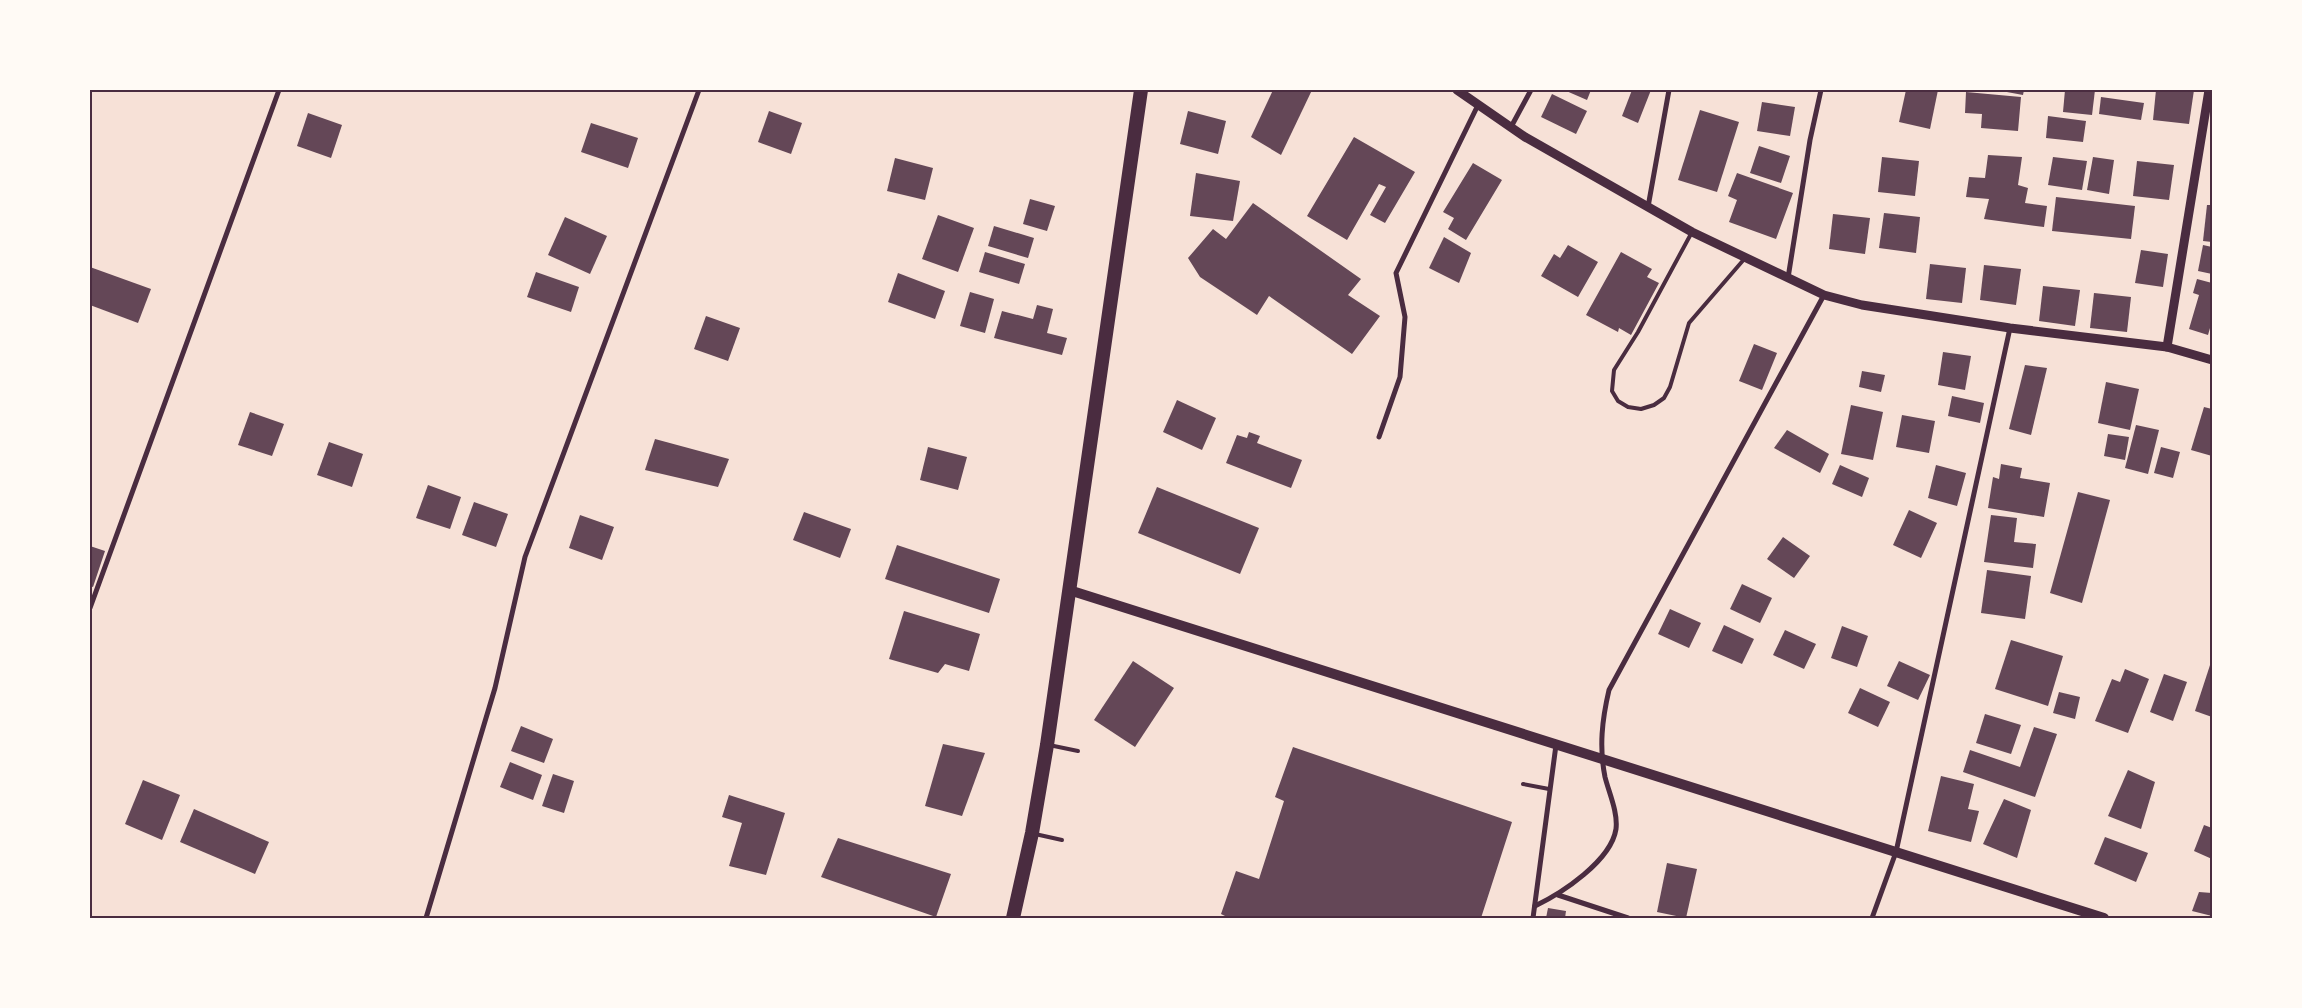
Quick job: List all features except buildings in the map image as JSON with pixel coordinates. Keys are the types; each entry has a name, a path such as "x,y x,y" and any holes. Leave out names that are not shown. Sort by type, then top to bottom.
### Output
{"highway":[{"path":"1013,918 1032,833 1047,745 1141,90"}],"main road":[{"path":"1069,590 2104,918"}],"street":[{"path":"90,608 279,90"},
{"path":"426,918 495,688 525,557 699,90"},
{"path":"1457,90 1511,127 1692,232 1824,294 1862,306 2010,328 2167,347 2212,360"},
{"path":"1511,127 1531,90"},
{"path":"1648,207 1669,90"},
{"path":"1788,278 1820,90"},
{"path":"2167,347 2209,90"},
{"path":"1380,437 1400,378 1405,317 1396,273 1478,105"},
{"path":"1535,906 1558,894 1596,863 1612,843 1616,828 1615,813 1601,745 1602,718 1609,690 1824,294"},
{"path":"1872,918 1896,852 2010,328"},
{"path":"1533,918 1548,790 1556,744"},
{"path":"1558,894 1628,918"}],"lane":[{"path":"1692,232 1642,326 1614,370 1612,391 1618,401 1628,407 1641,409 1654,405 1664,398 1670,387 1689,323 1746,257"},
{"path":"1047,745 1078,751"},
{"path":"1523,784 1548,790"},
{"path":"1032,833 1062,840"}]}
